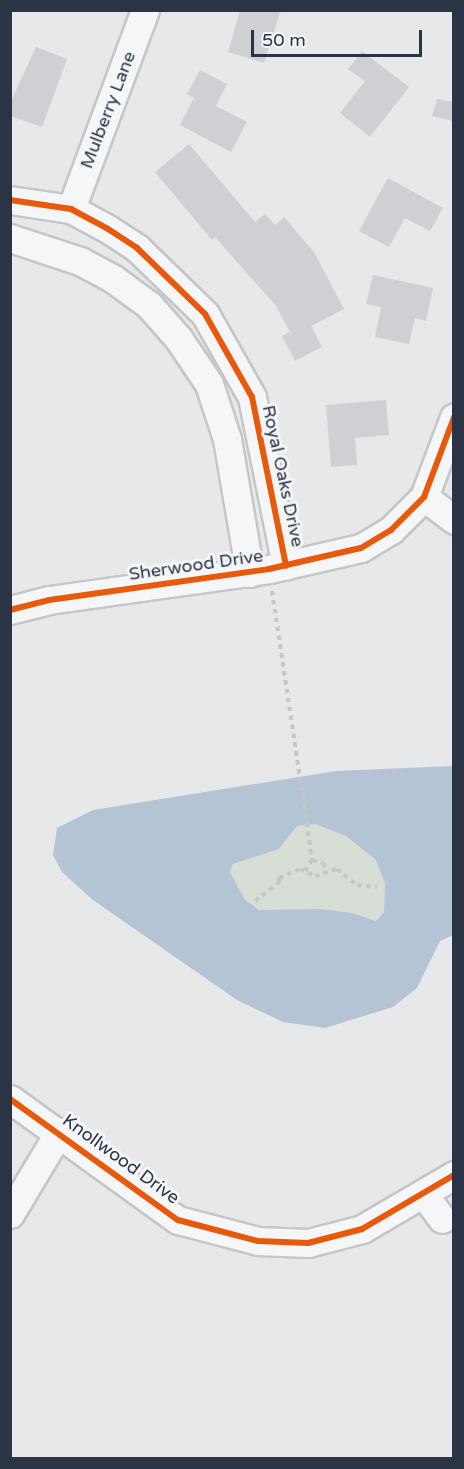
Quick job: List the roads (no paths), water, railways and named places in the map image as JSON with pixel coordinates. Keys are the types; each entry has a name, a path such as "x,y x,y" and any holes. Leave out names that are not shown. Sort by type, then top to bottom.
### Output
{"street":[{"name":"Mulberry Lane","path":"70,209 145,10"},
{"name":"Royal Oaks Drive","path":"10,200 70,209 137,248 180,286 205,314 232,356 252,397 268,569"},
{"path":"80,261 81,222 70,209 57,210 42,220 22,241 80,261 149,305 178,338 209,384 268,569"},
{"name":"Sherwood Drive","path":"10,610 49,600 268,569 361,548 391,530 424,497 453,417"},
{"path":"424,497 453,520"},
{"name":"Knollwood Drive","path":"10,1099 59,1132 178,1220 258,1241 308,1243 362,1229 424,1195 453,1174"},
{"name":"Knollwood Drive","path":"10,1214 59,1132"},
{"path":"424,1195 442,1219"}],"water":[{"path":"453,766 453,935 440,941 417,988 393,1007 325,1028 283,1022 237,1000 93,900 62,872 53,855 57,828 93,810 336,771","holes":["315,824 346,836 376,860 385,883 384,912 376,921 352,913 320,909 259,910 245,900 230,872 233,864 279,849 297,826"]}]}
